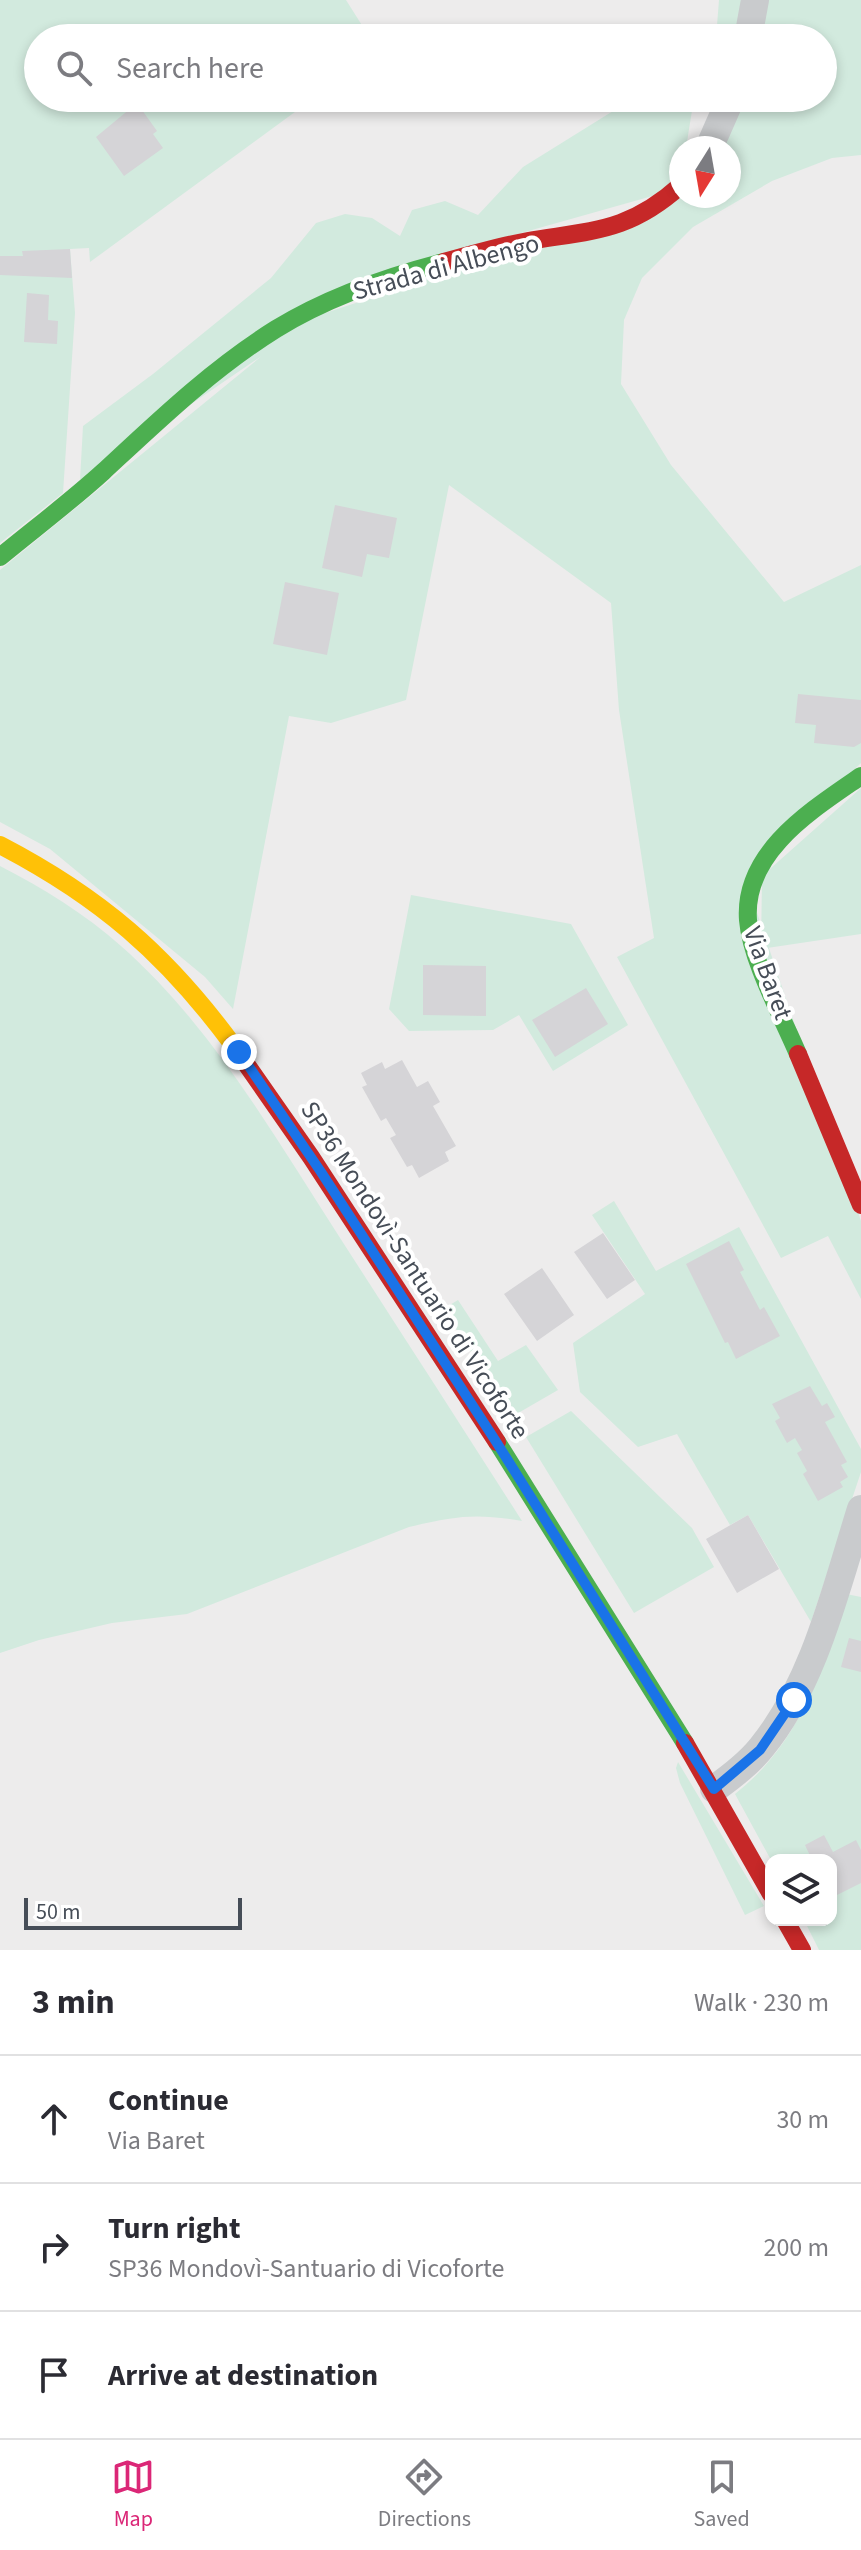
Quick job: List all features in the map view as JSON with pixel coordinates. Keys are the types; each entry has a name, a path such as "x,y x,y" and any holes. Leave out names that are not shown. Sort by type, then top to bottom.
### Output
{"main road":[{"name":"Strada di Albengo","path":"0,557 86,487 179,401 251,345 304,313 389,277 506,246 629,224 669,195"},
{"name":"Via Baret","path":"861,776 806,815 777,844 750,885 747,910 755,951 861,1205"},
{"name":"SP36 Mondovì-Santuario di Vicoforte","path":"0,845 74,888 119,921 169,965 239,1052 487,1426 714,1789 765,1883"},
{"path":"788,1926 802,1950"}],"street":[{"path":"751,24 755,0"},
{"path":"714,136 725,112"},
{"path":"714,1789 760,1750 787,1713 803,1683 861,1509"}],"green space":[{"path":"0,0 346,0 361,24 24,24 24,112 295,112 90,262 89,248 70,249 75,313 63,493 0,543"},
{"path":"719,0 745,0 741,24 717,24"},
{"path":"765,0 861,0 861,155 832,158 772,181 741,199 741,136 724,136 735,112 837,112 837,24 761,24"},
{"path":"611,112 692,112 688,136 669,136 669,186 663,193 386,271 80,480 83,426 153,374 271,278 316,223 345,214 372,218 400,236 412,210 445,201 478,215 523,167"},
{"path":"669,200 669,208 726,208 693,227 642,278 624,320 621,384 671,465 784,602 861,565 861,763 745,877 861,1221 861,1299 828,1236 781,1258 617,957 654,938 619,710 611,603 449,485 406,700 331,723 289,716 233,1009 205,977 50,849 0,822 0,570 307,319"},
{"path":"861,788 861,934 761,949 762,876"},
{"path":"0,866 63,902 107,934 154,978 214,1048 267,1124 522,1521 466,1517 409,1527 187,1614 112,1623 39,1640 0,1653"},
{"path":"411,895 571,924 628,1025 553,1071 519,1015 493,1030 409,1031 389,1009"},
{"path":"614,1201 656,1271 739,1227 861,1449 861,1472 811,1622 748,1515 730,1525 677,1434 638,1447 580,1392 573,1343 645,1294 592,1215"},
{"path":"458,1300 498,1361 526,1345 558,1390 513,1416 443,1309"},
{"path":"571,1411 692,1528 714,1567 634,1613 526,1437"},
{"path":"846,1594 861,1597 861,1950 819,1950 807,1926 837,1926 837,1854 768,1854 735,1794 758,1773 793,1728 827,1651"},
{"path":"678,1762 764,1906 745,1915 680,1783 676,1768"}],"building":[{"path":"126,112 143,112 157,131 153,134 163,148 124,176 96,137"},
{"path":"70,249 72,278 0,275 0,256 23,256 22,251"},
{"path":"27,293 49,295 48,320 58,321 57,344 24,342"},
{"path":"335,505 397,518 389,558 367,554 362,577 322,568"},
{"path":"285,582 339,593 327,655 273,644"},
{"path":"798,694 861,700 861,743 854,747 814,743 816,725 795,723"},
{"path":"423,965 486,966 486,1016 423,1015"},
{"path":"586,988 608,1024 555,1057 532,1020"},
{"path":"402,1060 417,1087 428,1081 440,1102 433,1106 456,1146 445,1152 449,1161 419,1178 412,1165 407,1167 390,1138 396,1135 386,1118 381,1121 362,1087 367,1085 361,1073 382,1062 385,1069"},
{"path":"603,1233 635,1280 607,1299 574,1252"},
{"path":"729,1241 744,1270 740,1272 760,1310 764,1307 780,1336 736,1359 686,1264"},
{"path":"542,1268 574,1315 537,1341 504,1294"},
{"path":"810,1386 822,1406 827,1403 835,1417 825,1422 847,1462 841,1465 848,1477 840,1482 843,1487 818,1501 803,1474 807,1471 797,1453 802,1450 795,1438 787,1443 775,1421 780,1418 772,1404"},
{"path":"748,1515 779,1569 737,1593 706,1539"},
{"path":"849,1638 861,1641 861,1672 841,1667"},
{"path":"824,1835 833,1852 856,1840 861,1850 861,1883 837,1895 837,1854 809,1854 805,1845"}],"traffic: fast":[{"path":"0,557 90,483 186,396 276,329 379,281 444,262"},
{"path":"798,1054 768,988 750,936 749,896 757,874 784,835 861,776"},
{"path":"497,1442 685,1743"}],"traffic: slow":[{"path":"0,845 69,885 129,930 182,983 233,1045"}],"traffic: jam":[{"path":"444,262 518,243 609,226 644,212 669,194"},
{"path":"233,1045 311,1157 497,1442"},
{"path":"798,1054 861,1205"},
{"path":"685,1743 765,1883"},
{"path":"788,1926 802,1950"}],"route":[{"path":"239,1052 495,1440 714,1789 760,1750 794,1700"}]}
